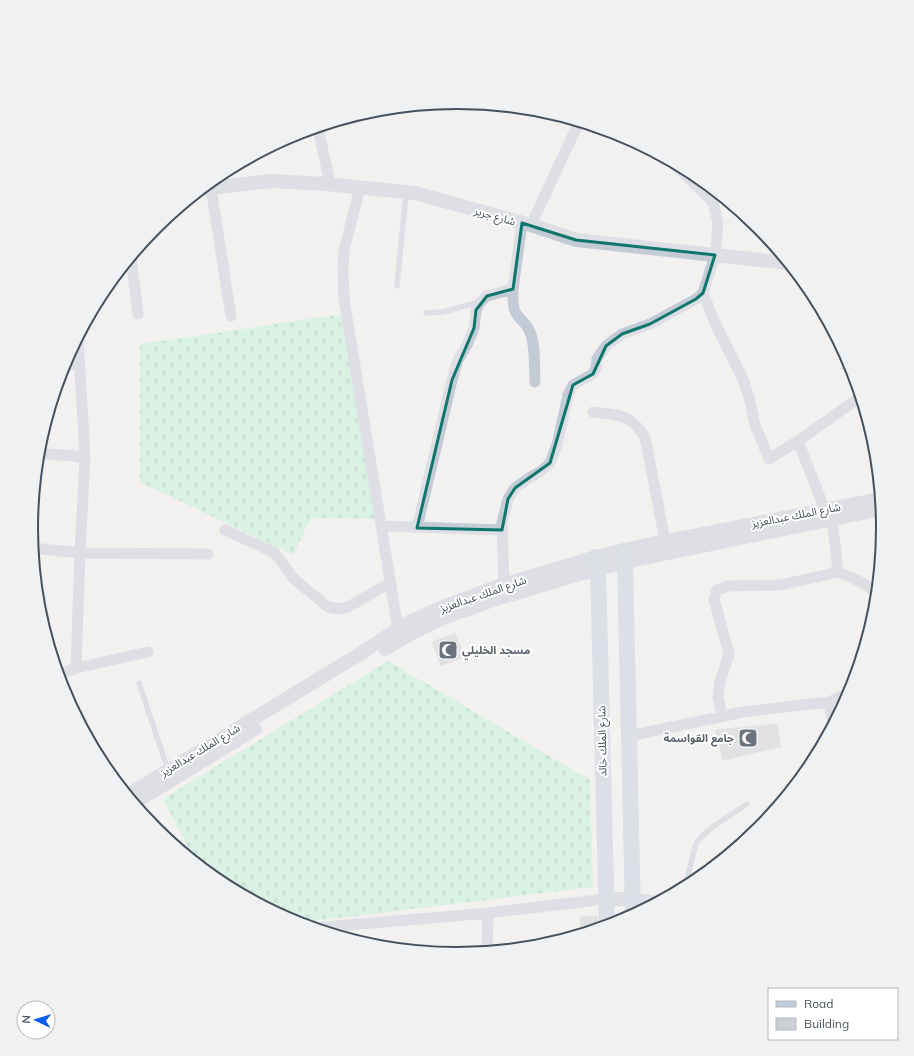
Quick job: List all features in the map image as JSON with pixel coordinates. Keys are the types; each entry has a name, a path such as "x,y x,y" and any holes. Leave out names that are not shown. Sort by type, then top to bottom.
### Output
{"main road":[{"path":"624,556 633,907"},
{"name":"شارع الملك خالد","path":"597,564 607,919"}],"street":[{"path":"535,382 530,330 523,320 516,314 514,309 513,289 526,224 577,126"},
{"path":"319,132 330,184"},
{"name":"شارع جرير","path":"213,188 272,181 330,184 406,192 430,197 526,224 576,240 780,262"},
{"path":"504,585 502,523 508,500 514,488 541,471 550,463 557,445 568,395 573,385 592,374 596,368 597,359 606,346 622,334 650,324 696,299 703,293 715,255 718,223 713,202 692,181"},
{"path":"360,188 344,250 344,299 398,629"},
{"path":"207,193 231,316"},
{"path":"132,264 138,314"},
{"path":"417,528 452,380 458,360 467,345 474,328 476,310 480,302 487,296 513,289"},
{"path":"703,293 715,323 743,379 749,397 755,425 769,459 798,441 856,400"},
{"path":"76,668 85,457 78,349"},
{"path":"72,365 79,365"},
{"path":"593,412 628,418 637,425 645,437 665,541"},
{"path":"798,441 829,514 838,572"},
{"path":"45,454 85,457"},
{"name":"شارع الملك عبدالعزيز","path":"624,556 829,514 875,500"},
{"name":"شارع الملك عبدالعزيز","path":"139,800 412,632 443,618 665,541 829,514 875,510"},
{"path":"382,526 502,530"},
{"path":"225,530 273,552 280,559 293,578 328,607 338,609 348,607 390,583"},
{"path":"39,548 80,552 208,554"},
{"name":"شارع الملك عبدالعزيز","path":"132,792 407,624 440,608 504,585 597,564"},
{"path":"722,716 718,696 720,682 730,654 714,599 717,590 728,586 781,585 838,572 871,589"},
{"path":"64,672 76,668 148,652"},
{"path":"629,736 743,712 829,702 840,697"},
{"path":"829,702 831,717"},
{"path":"328,927 488,913 606,899 633,907"},
{"path":"487,946 488,913"}],"lane":[{"path":"397,286 406,192"},
{"path":"426,313 443,312 480,302"},
{"path":"139,683 168,770"},
{"path":"687,878 696,843 711,829 747,804"}],"highlighted area":[{"path":"522,223 576,240 715,255 703,293 696,299 650,324 622,334 606,346 593,374 573,385 550,463 515,488 508,499 502,530 417,528 452,380 474,328 476,310 487,296 513,289"}],"green space":[{"path":"344,314 381,519 311,518 293,555 140,482 140,344"},
{"path":"388,661 590,780 593,887 312,921 272,904 247,891 189,850 163,799"}],"building":[{"name":"مسجد الخليلي","path":"455,633 464,657 441,666 432,642"},
{"name":"جامع القواسمة","path":"777,724 781,747 723,760 715,730"},
{"path":"581,916 597,917 598,923 580,928"}],"place":[{"name":"مسجد الخليلي","path":"448,650"},
{"name":"جامع القواسمة","path":"748,738"}]}
